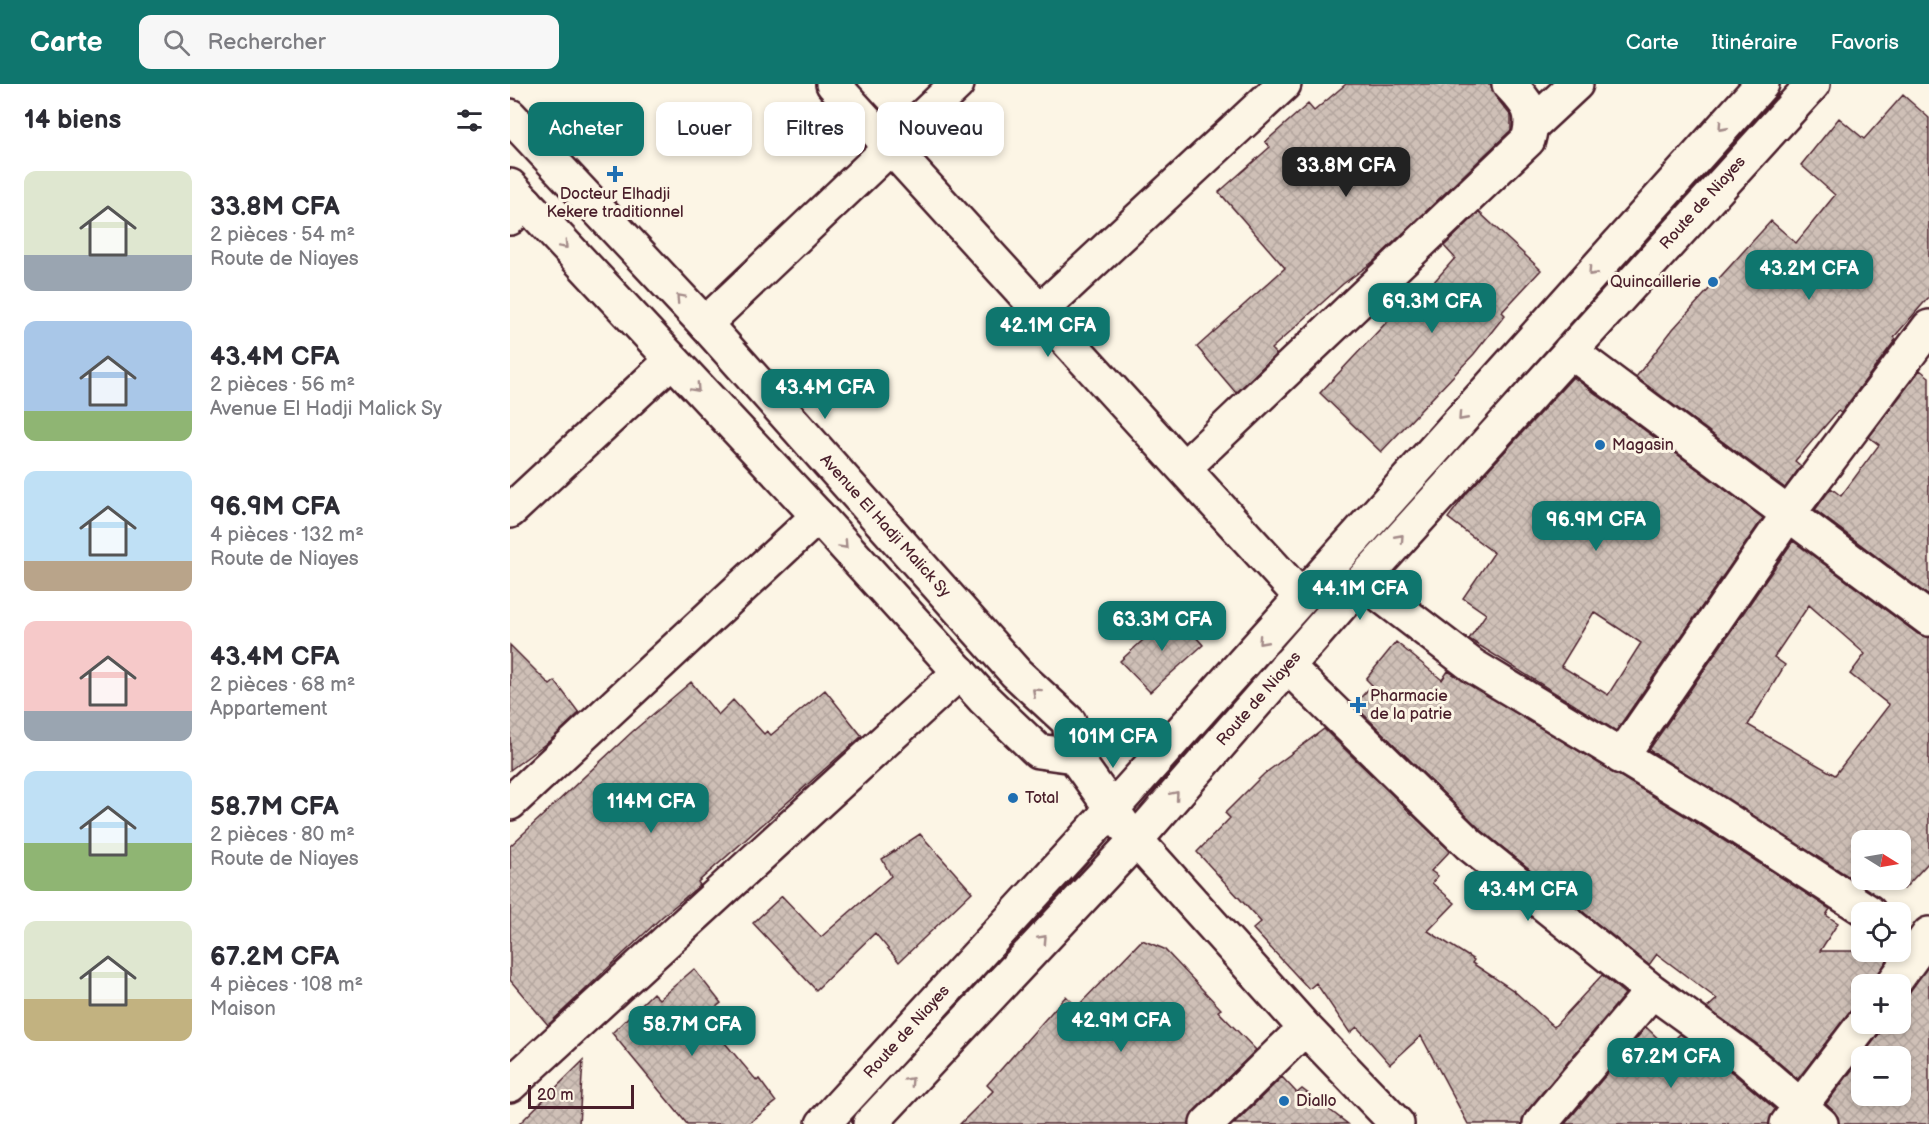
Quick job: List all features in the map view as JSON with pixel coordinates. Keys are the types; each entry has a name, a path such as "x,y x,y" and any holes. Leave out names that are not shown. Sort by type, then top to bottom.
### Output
{"street":[{"path":"833,84 877,132"},
{"path":"938,102 957,84"},
{"path":"1040,311 1284,84"},
{"path":"1184,468 1528,140 1532,125 1531,112 1509,84"},
{"path":"1532,125 1576,84"},
{"name":"Route de Niayes","path":"823,1124 1111,810 1762,84"},
{"name":"Route de Niayes","path":"870,1124 1136,840 1362,581 1813,84"},
{"name":"Avenue El Hadji Malick Sy","path":"510,116 705,324 1016,673 1069,722 1074,756 1111,810 1305,1028 1396,1124"},
{"path":"705,324 880,156"},
{"path":"899,156 1301,597"},
{"path":"515,202 671,361 818,516 983,698 1038,751 1074,756"},
{"path":"1621,757 1789,513 1929,327"},
{"path":"1570,351 1929,619"},
{"path":"510,511 671,361"},
{"path":"510,803 818,516"},
{"path":"1362,581 1473,666 1790,858 1854,902"},
{"path":"1287,666 1448,825 1652,991 1746,1059 1803,1118 1857,1034"},
{"path":"510,1085 960,672"},
{"path":"1899,974 1920,942"},
{"path":"1540,1124 1652,991"},
{"path":"1207,1124 1305,1028"}],"building":[{"path":"1346,84 1491,84 1495,96 1511,116 1511,130 1374,261 1343,284 1271,349 1276,354 1236,393 1197,347 1285,268 1219,192 1270,147 1265,142 1308,104 1314,111"},
{"path":"1903,95 1929,118 1929,297 1894,337 1896,339 1841,413 1838,411 1795,461 1801,466 1785,488 1636,377 1673,329 1771,221 1796,243 1835,195 1801,165 1839,118 1864,139"},
{"path":"1479,212 1541,270 1502,312 1505,315 1474,354 1381,452 1320,393 1412,295 1418,300 1455,258 1444,246"},
{"path":"1920,370 1929,377 1929,596 1815,510 1831,488 1841,496 1879,445 1869,437"},
{"path":"1573,377 1763,518 1616,731 1469,639 1486,614 1463,598 1494,553 1448,518 1467,493","holes":["1594,612 1641,643 1608,695 1561,666"]},
{"path":"1793,541 1918,634 1929,637 1929,862 1911,881 1911,830 1851,830 1851,878 1649,750","holes":["1809,605 1865,654 1850,674 1889,705 1835,775 1748,725 1785,665 1774,657"]},
{"path":"1174,612 1203,645 1150,692 1120,661"},
{"path":"1396,642 1442,680 1448,671 1700,825 1830,909 1826,915 1838,923 1820,951 1851,951 1851,962 1886,962 1878,974 1851,974 1851,1011 1798,1079 1757,1044 1707,1008 1717,999 1657,954 1649,965 1481,830 1354,705 1372,685 1366,679"},
{"path":"510,645 550,685 555,681 579,713 552,739 510,770"},
{"path":"691,682 718,715 733,700 764,734 767,731 771,735 825,690 862,736 698,882 700,885 663,916 548,1025 510,980 510,846 632,732"},
{"path":"1324,729 1450,851 1431,871 1438,876 1432,883 1455,903 1428,931 1474,960 1472,963 1513,990 1554,1027 1602,975 1625,994 1526,1112 1522,1124 1468,1124 1421,1036 1390,1064 1357,1027 1350,1033 1316,983 1309,989 1253,929 1261,922 1197,852 1230,818 1225,813 1264,774"},
{"path":"920,834 972,892 899,962 875,933 816,990 753,923 782,896 821,937 891,876 882,859"},
{"path":"1142,940 1164,949 1221,1009 1218,1011 1256,1050 1194,1111 1189,1124 960,1124 993,1091 987,1085 1066,996 1077,1007"},
{"path":"1929,966 1929,1124 1839,1124 1838,1117 1826,1104 1851,1071 1851,1106 1911,1106 1911,1046 1870,1046 1879,1034 1911,1034 1911,988"},
{"path":"694,969 721,1003 703,1017 757,1081 759,1079 776,1102 748,1124 687,1124 612,1033 653,993 659,999"},
{"path":"1646,1027 1667,1047 1680,1034 1734,1074 1775,1109 1769,1124 1565,1124"},
{"path":"583,1061 579,1124 519,1124"},
{"path":"1282,1077 1297,1093 1302,1089 1348,1124 1234,1124"}],"place":[{"name":"Docteur Elhadji Kekere traditionnel","path":"615,174"},
{"name":"Quincaillerie","path":"1713,282"},
{"name":"Magasin","path":"1600,445"},
{"name":"Pharmacie de la patrie","path":"1358,705"},
{"name":"Total","path":"1013,798"},
{"name":"Diallo","path":"1284,1101"}]}
